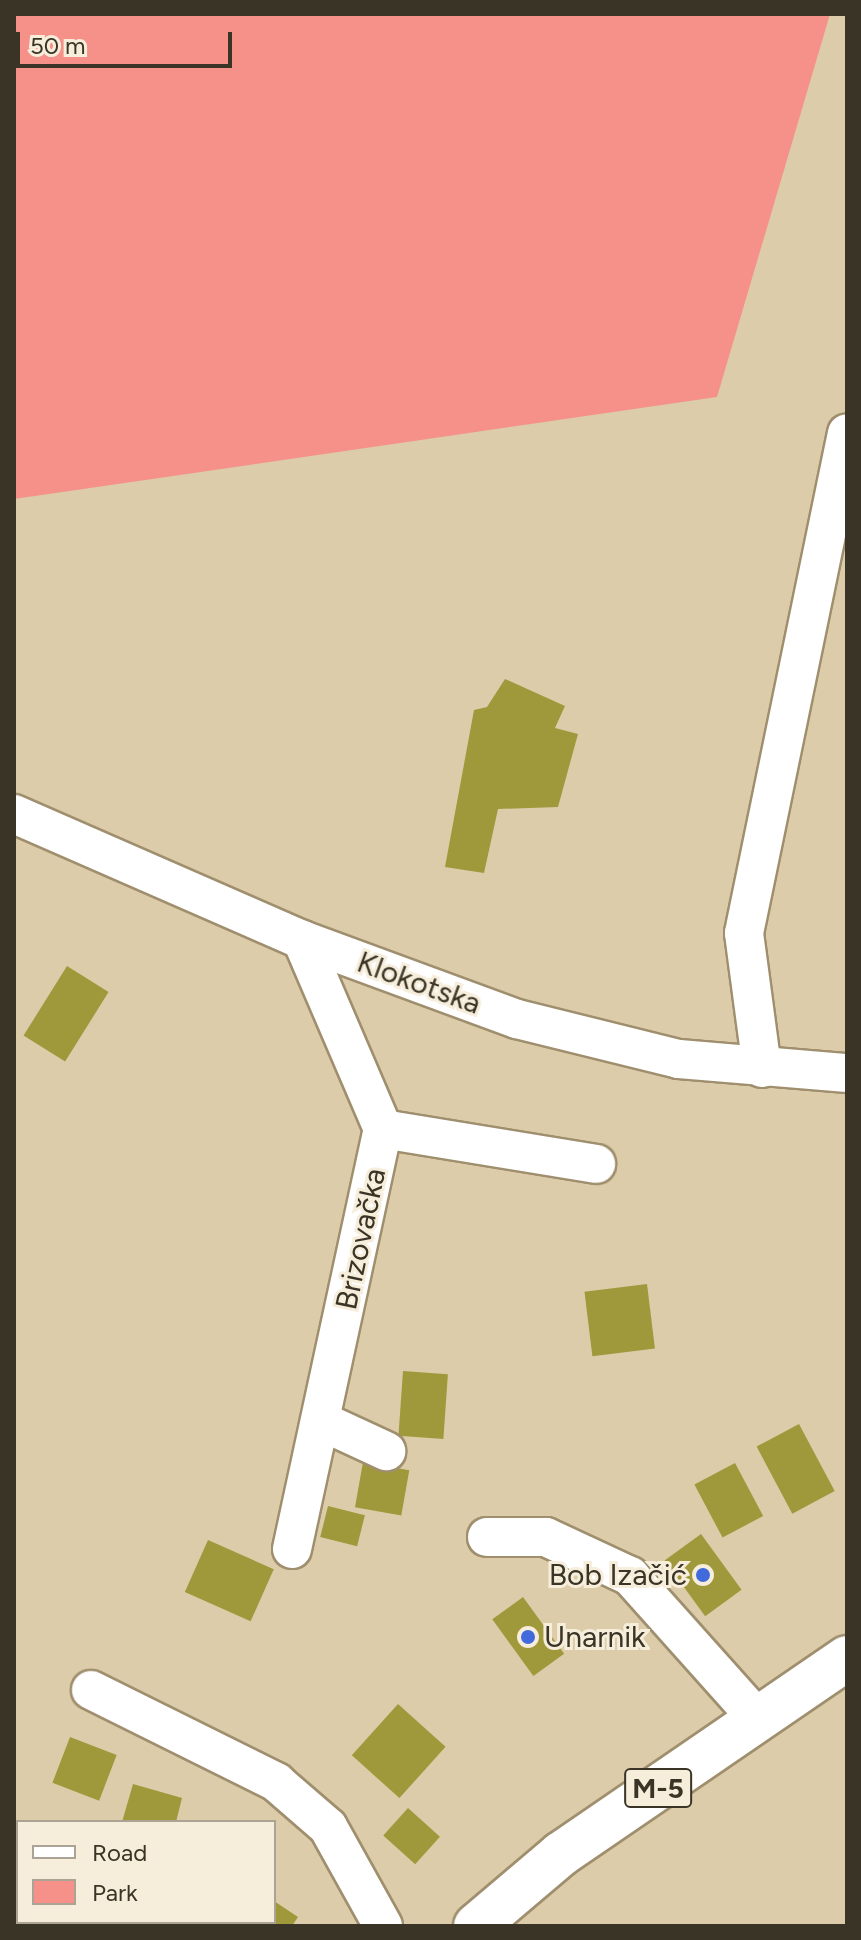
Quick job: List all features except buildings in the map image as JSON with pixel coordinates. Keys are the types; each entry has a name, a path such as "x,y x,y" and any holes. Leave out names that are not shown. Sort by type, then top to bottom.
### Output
{"main road":[{"name":"M-5","path":"476,1926 561,1854 847,1658"}],"street":[{"path":"762,1068 744,933 847,433"},
{"name":"Klokotska","path":"14,814 302,940 517,1019 679,1059 847,1073"},
{"name":"Brizovačka","path":"292,1549 383,1129 302,940"},
{"path":"383,1129 596,1164"},
{"path":"321,1421 386,1451"},
{"path":"487,1537 546,1537 630,1576 758,1719"},
{"path":"91,1690 276,1782 328,1827 383,1926"}],"green space":[{"path":"14,14 830,14 717,397 14,499"}],"place":[{"name":"Bob Izačić","path":"703,1575"},
{"name":"Unarnik","path":"528,1637"}]}
